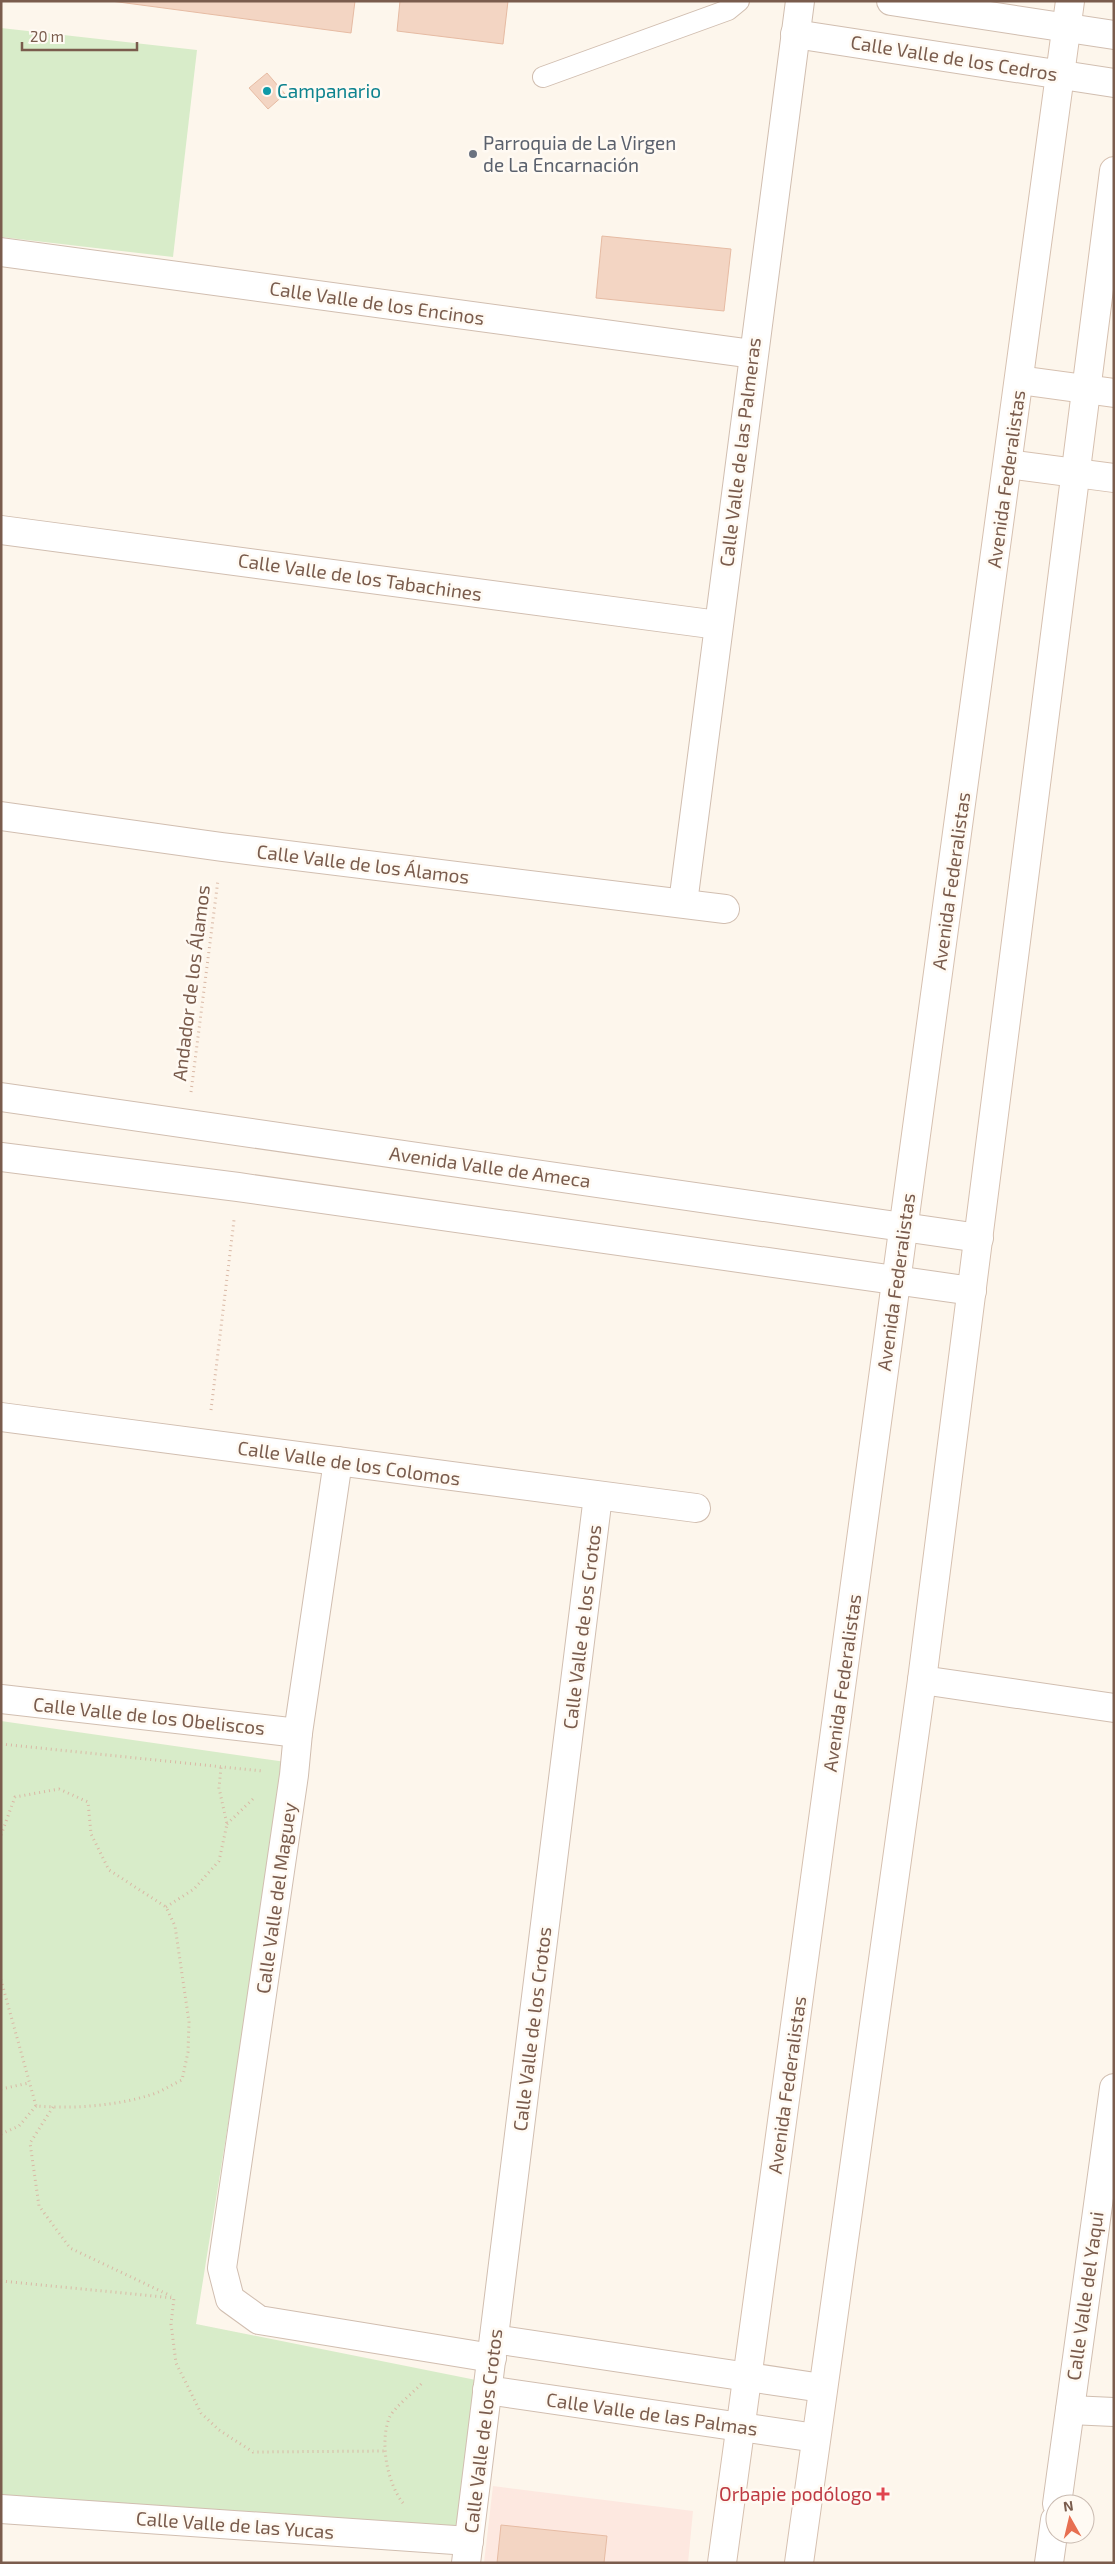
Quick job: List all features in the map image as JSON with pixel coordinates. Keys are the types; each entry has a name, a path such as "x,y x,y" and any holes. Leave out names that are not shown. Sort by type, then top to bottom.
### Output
{"street":[{"name":"Calle Valle de las Palmeras","path":"683,903 800,1"},
{"path":"891,1 1068,14 1114,35"},
{"name":"Avenida Federalistas","path":"722,2563 1068,14"},
{"name":"Calle Valle de los Cedros","path":"795,34 1114,83"},
{"path":"799,2563 922,1680 1114,171"},
{"name":"Calle Valle de los Encinos","path":"1,252 753,354"},
{"path":"1019,380 1114,393"},
{"path":"1008,464 1114,478"},
{"name":"Calle Valle de los Tabachines","path":"1,530 718,625"},
{"name":"Calle Valle de los Álamos","path":"1,816 222,847 725,909"},
{"name":"Avenida Valle de Ameca","path":"1,1097 188,1122 979,1238"},
{"path":"1,1157 238,1187 972,1291"},
{"name":"Calle Valle de los Colomos","path":"1,1417 696,1508"},
{"name":"Calle Valle del Maguey","path":"338,1461 222,2268 230,2299 259,2320 450,2351"},
{"name":"Calle Valle de los Crotos","path":"468,2552 598,1496"},
{"path":"922,1680 1114,1708"},
{"name":"Calle Valle de los Obeliscos","path":"1,1699 298,1733"},
{"name":"Calle Valle del Yaqui","path":"1058,2494 1114,2088"},
{"path":"450,2351 493,2349 747,2376 822,2388"},
{"name":"Calle Valle de las Palmas","path":"487,2390 816,2438"},
{"path":"1070,2410 1114,2412"},
{"name":"Calle Valle de las Yucas","path":"1,2509 431,2539 468,2552"},
{"path":"1049,2563 1052,2544"}],"lane":[{"path":"543,77 728,10 739,1"}],"path":[{"name":"Andador de los Álamos","path":"188,1122 222,847"},
{"path":"207,1444 238,1187"},
{"path":"1,1744 294,1775"},
{"path":"166,1907 194,1888 219,1861 227,1824 219,1788 221,1767"},
{"path":"1,1835 15,1797 59,1789 88,1802 91,1834 109,1870 166,1907 175,1926 187,1998 188,2052 182,2080 152,2095 135,2099 54,2107 36,2106"},
{"path":"1,1980 36,2106"},
{"path":"1,2089 29,2083"},
{"path":"1,2134 19,2126 36,2106"},
{"path":"54,2107 30,2143 39,2206 70,2248 174,2298"},
{"path":"1,2281 174,2298"},
{"path":"174,2298 171,2324 176,2363 201,2413 219,2430 253,2452 385,2451"},
{"path":"431,2539 394,2491 385,2451 390,2416 415,2392 450,2351"}],"shaded area":[{"path":"493,2486 693,2511 688,2563 484,2563"}],"green space":[{"path":"1,28 197,50 173,257 1,237"},
{"path":"1,1721 286,1762 196,2324 481,2381 458,2530 1,2498"}],"building":[{"path":"111,1 355,1 351,33"},
{"path":"400,1 508,1 503,44 397,31"},
{"name":"Campanario","path":"267,73 285,94 268,109 249,88"},
{"path":"602,236 731,249 724,311 596,298"},
{"path":"501,2525 607,2536 604,2563 497,2563"}],"place":[{"name":"Campanario","path":"267,91"},
{"name":"Parroquia de La Virgen de La Encarnación","path":"473,154"},
{"name":"Orbapie podólogo","path":"883,2494"}]}
